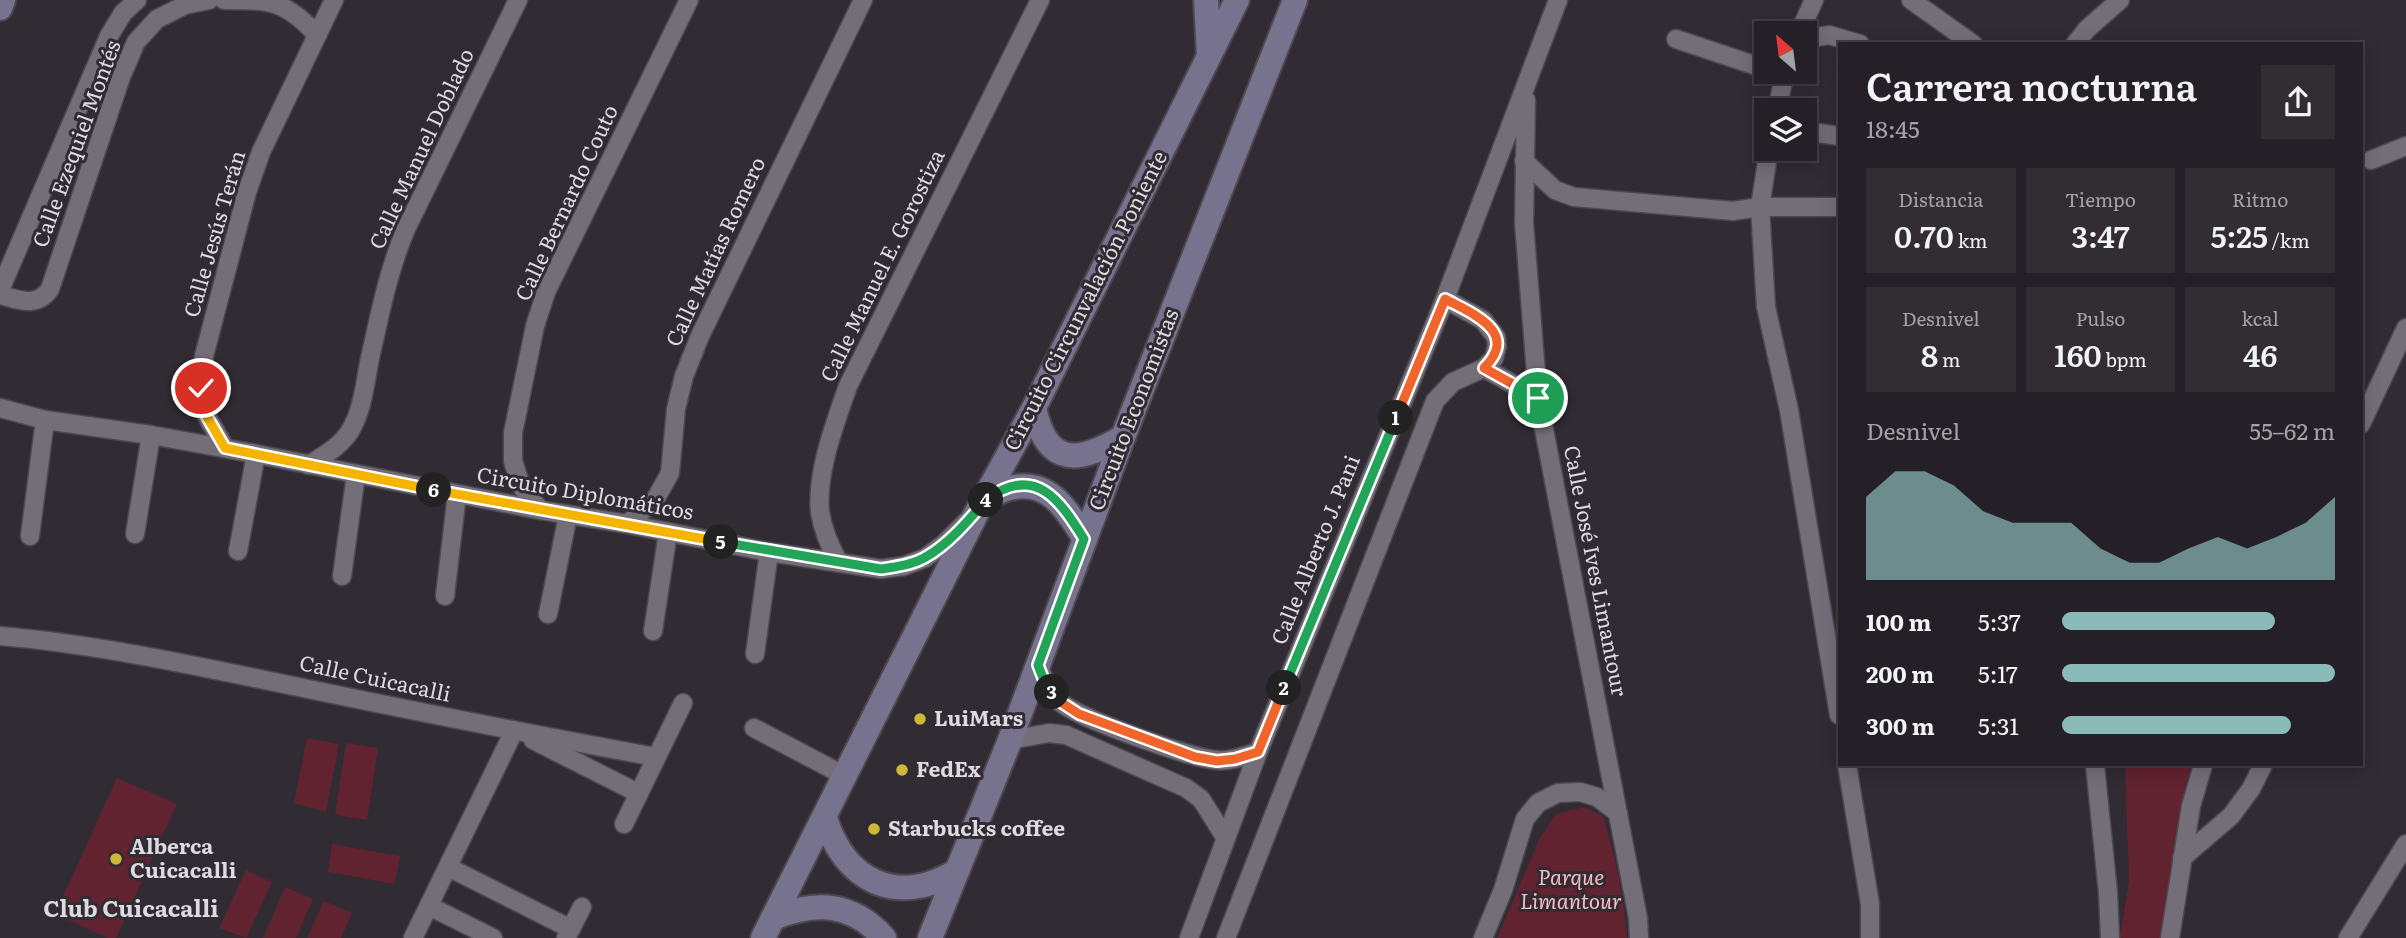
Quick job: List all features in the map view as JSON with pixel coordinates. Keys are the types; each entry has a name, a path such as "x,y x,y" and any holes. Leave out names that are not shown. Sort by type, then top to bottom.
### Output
{"main road":[{"path":"0,8 3,0"},
{"path":"1206,0 1209,56"},
{"name":"Circuito Circunvalación Poniente","path":"768,928 978,510 1034,408 1237,0"},
{"name":"Circuito Economistas","path":"930,938 1010,740 1084,539 1295,0"},
{"path":"1034,408 1043,436 1059,453 1069,457 1104,447 1124,436"},
{"path":"978,510 995,494 1005,489 1017,486 1035,487 1060,502 1084,539"},
{"path":"825,818 838,850 848,863 876,882 892,886 926,885 957,871"},
{"path":"768,928 808,907 839,909 866,920 884,938"}],"street":[{"path":"0,290 109,36 123,13 136,0"},
{"name":"Calle Ezequiel Montés","path":"0,295 35,302 44,297 50,289 121,77 136,42 158,19 185,5 209,0"},
{"path":"224,0 267,0 290,8 317,35"},
{"name":"Calle Jesús Terán","path":"225,448 206,415 201,388 204,356 247,191 261,152 334,0"},
{"name":"Calle Manuel Doblado","path":"309,465 337,447 350,430 359,408 394,257 518,0"},
{"name":"Calle Bernardo Couto","path":"540,510 521,486 513,461 513,433 535,326 546,292 690,0"},
{"name":"Calle Matías Romero","path":"627,524 655,500 670,473 676,409 684,376 700,336 863,0"},
{"name":"Calle Manuel E. Gorostiza","path":"839,563 826,539 820,511 821,481 848,386 1040,0"},
{"name":"Calle Alberto J. Pani","path":"1189,938 1258,752 1445,299 1559,0"},
{"path":"1804,21 1814,0"},
{"path":"1911,0 1970,42"},
{"path":"2077,42 2087,29 2120,0"},
{"path":"1817,37 1829,35 1853,42"},
{"path":"1676,39 1754,65"},
{"name":"Calle José Ives Limantour","path":"1527,86 1524,223 1538,398 1638,918 1639,938"},
{"path":"1817,133 1838,136"},
{"path":"2371,160 2406,146"},
{"path":"1524,161 1555,190 1574,197 1733,211 1760,207 1838,207"},
{"path":"1767,161 1760,207 1766,307 1789,410 1838,709"},
{"path":"1226,938 1435,401 1453,382 1484,368 1494,358 1497,346 1490,327 1483,320 1445,299"},
{"path":"2363,420 2406,328"},
{"path":"1484,368 1538,398"},
{"name":"Circuito Diplomáticos","path":"0,408 45,420 225,448 540,510 769,552 881,569 904,566 925,558 944,544 978,510"},
{"path":"30,536 45,420"},
{"path":"135,534 151,435"},
{"path":"238,551 256,454"},
{"path":"342,576 356,474"},
{"path":"445,596 457,494"},
{"path":"548,614 568,515"},
{"path":"653,631 668,532"},
{"path":"755,653 769,552"},
{"name":"Calle Cuicacalli","path":"0,636 159,658 514,731"},
{"path":"1038,665 1045,683 1059,701 1079,714 1195,757 1217,761 1258,752"},
{"path":"624,824 682,704"},
{"path":"754,728 845,776"},
{"path":"514,731 656,757"},
{"path":"514,731 638,793"},
{"path":"413,938 514,731"},
{"path":"1010,740 1049,733 1066,735 1174,783 1201,799 1225,837"},
{"path":"1847,766 1870,904 1870,938"},
{"path":"2095,766 2110,938"},
{"path":"2170,938 2191,806 2203,766"},
{"path":"2182,858 2231,816 2251,789 2262,766"},
{"path":"1483,938 1503,890 1525,819 1538,803 1558,793 1580,792 1597,797 1618,813"},
{"path":"2348,938 2405,849"},
{"path":"448,867 568,933 582,907"},
{"path":"429,906 493,938"}],"green space":[{"path":"307,738 339,744 326,812 294,803"},
{"path":"346,743 378,748 367,820 335,815"},
{"path":"2125,766 2191,766 2182,801 2163,938 2120,938 2129,880"},
{"name":"Alberca Cuicacalli","path":"117,778 177,804 116,938 108,938 55,914"},
{"name":"Parque Limantour","path":"1584,807 1603,816 1618,876 1627,938 1497,938 1540,838 1556,814"},
{"path":"332,844 400,856 395,884 328,872"},
{"path":"246,870 272,882 246,938 219,928"},
{"path":"285,887 313,899 296,938 263,938"},
{"path":"324,901 352,913 341,938 307,938"}],"place":[{"name":"LuiMars","path":"920,719"},
{"name":"FedEx","path":"902,770"},
{"name":"Starbucks coffee","path":"874,829"},
{"name":"Alberca Cuicacalli","path":"116,859"}],"district":[{"name":"Club Cuicacalli","path":"131,909"}],"route":[{"path":"201,388 206,415 225,448 540,510 769,552 881,569 904,566 925,558 944,544 986,501 1005,489 1026,486 1044,489 1060,502 1084,539 1038,665 1045,683 1059,701 1079,714 1195,757 1217,761 1258,752 1445,299 1483,320 1496,337 1494,358 1484,368 1538,398"}]}
